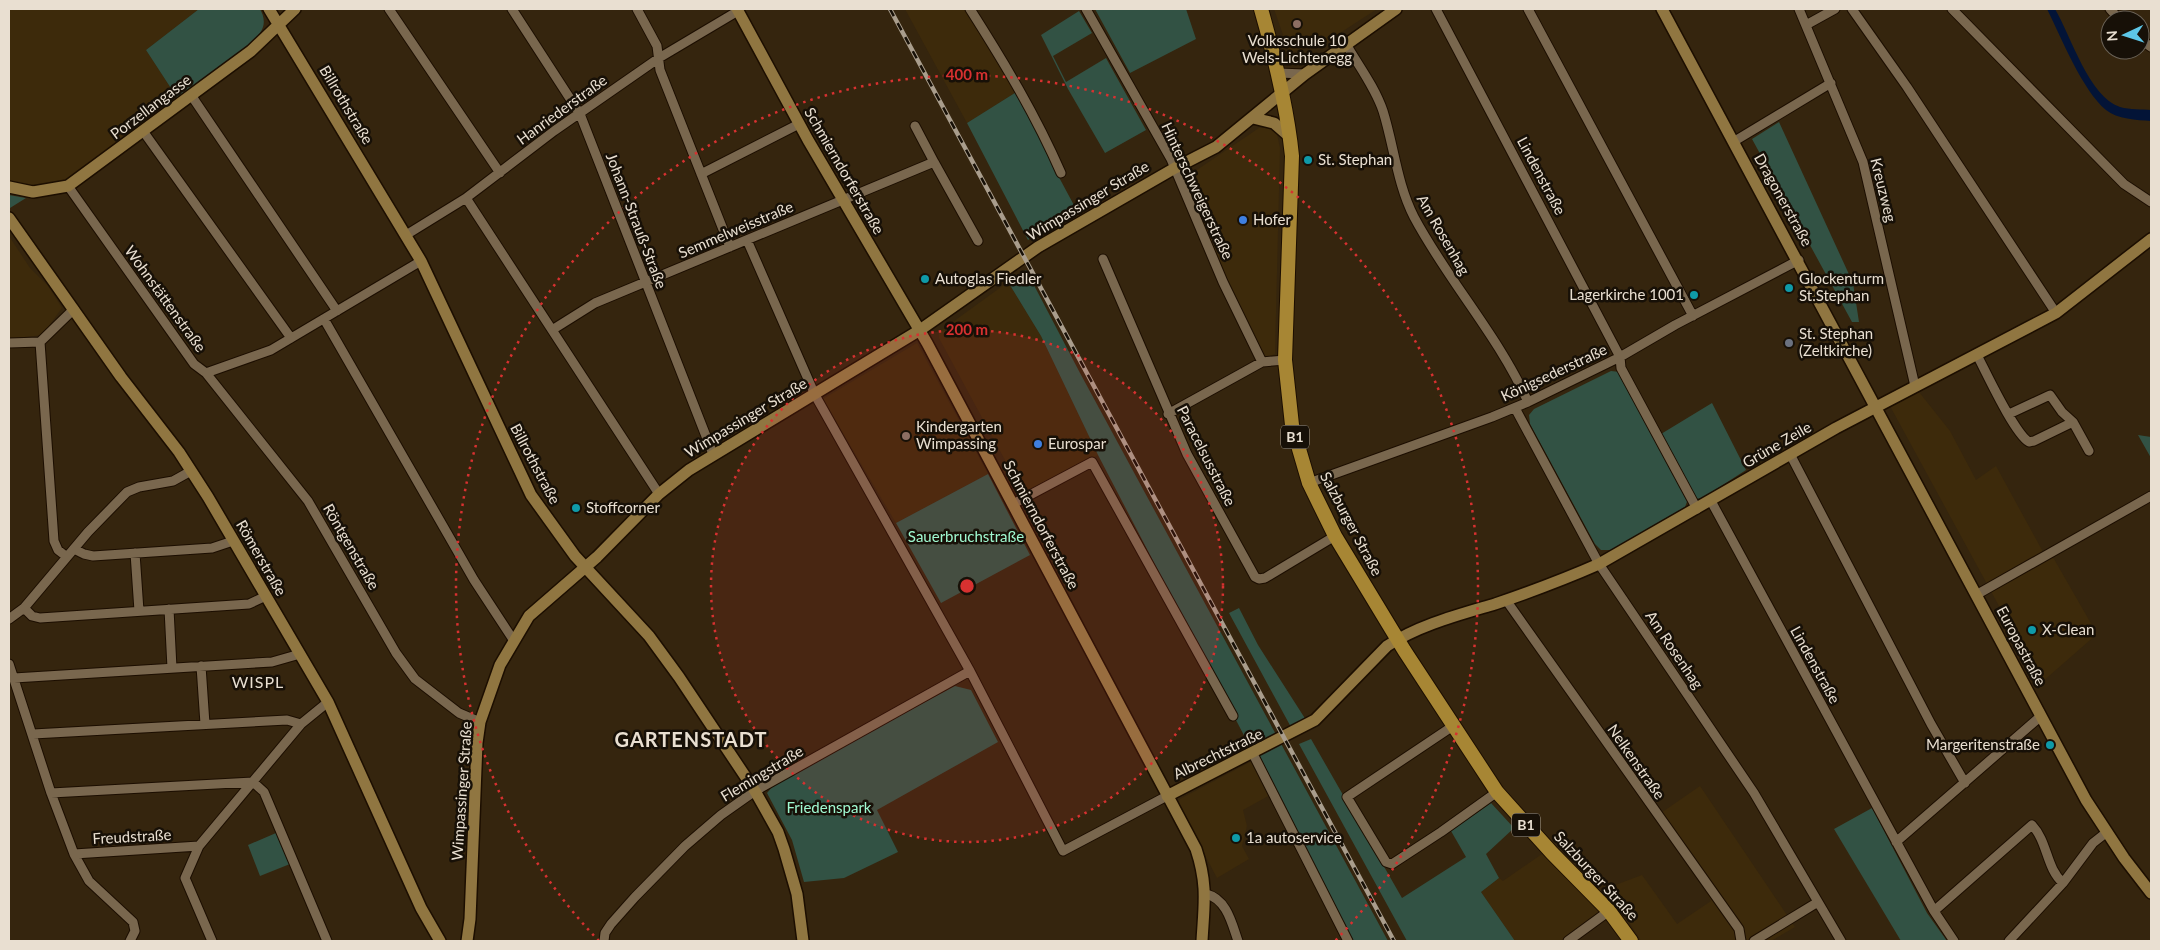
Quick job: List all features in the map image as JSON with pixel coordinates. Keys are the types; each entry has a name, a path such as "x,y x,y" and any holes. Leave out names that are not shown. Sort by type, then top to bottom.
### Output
{"main road":[{"name":"Salzburger Straße","path":"1261,9 1283,93 1292,156 1285,360 1292,425 1309,483 1335,536 1397,639 1497,792 1552,853 1609,911 1631,941"}],"street":[{"name":"Billrothstraße","path":"270,9 421,261 522,478 542,512 586,567 654,642 755,791 778,832 784,850 797,894 803,941"},
{"name":"Porzellangasse","path":"9,187 33,192 68,186 251,51 294,9"},
{"path":"389,9 500,173"},
{"name":"Johann-Strauß-Straße","path":"512,9 580,114 713,454"},
{"path":"637,9 657,46 660,70 730,246"},
{"path":"970,9 1026,99 1043,130 1061,173"},
{"name":"Hinterschweigerstraße","path":"1086,9 1175,168 1223,282 1262,362"},
{"name":"Wimpassinger Straße","path":"467,941 470,919 480,722 500,665 529,616 586,567 659,494 713,454 815,395 920,330 1038,247 1175,168 1216,147 1305,74 1396,9"},
{"name":"Lindenstraße","path":"1436,9 1620,357 1621,368 1697,509"},
{"path":"1528,9 1693,316"},
{"name":"Dragonerstraße","path":"1662,9 1877,406"},
{"name":"Kreuzweg","path":"1799,9 1863,162 1915,386"},
{"path":"1806,25 1835,9"},
{"path":"1852,9 2056,313"},
{"path":"1952,9 2124,184 2151,202"},
{"name":"Hanriederstraße","path":"406,235 466,198 659,58 737,10"},
{"name":"Schmierndorferstraße","path":"737,10 799,124 920,330 1168,796"},
{"name":"Am Rosenhag","path":"1346,44 1382,110 1404,194 1413,215 1457,288 1484,324 1518,380 1528,402"},
{"path":"1278,73 1305,74"},
{"path":"1733,142 1831,83"},
{"path":"190,95 337,311"},
{"path":"1253,118 1274,123 1290,137"},
{"path":"701,174 799,124"},
{"path":"915,126 978,241"},
{"path":"143,131 290,338"},
{"name":"Semmelweisstraße","path":"552,330 595,303 934,162"},
{"name":"Wohnstättenstraße","path":"68,186 194,364 206,373 271,350 421,261"},
{"path":"466,198 659,494"},
{"name":"Römerstraße","path":"9,218 191,471 233,540 328,702 421,908 440,941"},
{"name":"Grüne Zeile","path":"1397,639 1421,628 1562,581 1599,564 1877,406 2056,313 2151,239"},
{"path":"747,240 815,395 970,671 1063,851 1168,796"},
{"name":"Paracelsusstraße","path":"1103,260 1136,332 1168,414 1187,454 1255,577 1259,579 1264,578 1335,536"},
{"name":"Königsederstraße","path":"1309,483 1528,402 1620,357 1798,260"},
{"path":"9,343 40,342 74,309"},
{"path":"324,319 474,580 514,641"},
{"path":"40,342 54,541 58,550 67,557"},
{"path":"1977,355 2024,440 2028,442 2072,422"},
{"path":"1168,414 1262,362 1285,360"},
{"name":"Röntgenstraße","path":"206,373 308,501 396,653 415,679 459,714 480,722"},
{"path":"2009,414 2050,395 2072,422 2089,451"},
{"name":"Europastraße","path":"1877,406 2086,800 2151,893"},
{"name":"Am Rosenhag","path":"1514,408 1599,564 1754,793 1841,941"},
{"path":"1790,454 1931,724 1965,783"},
{"path":"1013,504 1092,462 1233,716"},
{"path":"9,619 24,608 74,549 127,492 139,487 173,481 191,471"},
{"path":"1976,595 2151,496"},
{"name":"Lindenstraße","path":"1711,501 1934,912 1954,941"},
{"path":"74,549 88,555 135,553 212,548 233,540"},
{"path":"135,553 139,612"},
{"path":"24,608 32,616 40,618 249,604 266,596"},
{"name":"Nelkenstraße","path":"1506,600 1739,929 1741,941"},
{"path":"169,609 172,668"},
{"name":"Albrechtstraße","path":"1202,941 1206,894 1203,870 1196,849 1168,796 1315,720 1387,646 1397,639"},
{"path":"14,678 272,662 300,654"},
{"name":"Freudstraße","path":"9,664 51,793 74,854 200,846"},
{"path":"201,666 205,724"},
{"name":"Flemingstraße","path":"604,941 605,933 611,924 685,846 721,815 755,791 970,671"},
{"path":"212,941 185,878 200,846 301,724 328,702"},
{"path":"1896,842 2041,716"},
{"path":"33,734 287,720 301,724"},
{"path":"1454,726 1348,797 1386,862 1392,864 1497,792"},
{"path":"1252,754 1348,941"},
{"path":"51,793 253,782 264,792 327,941"},
{"path":"1934,912 2032,825 2038,831 2054,876 2063,884"},
{"path":"2009,941 2063,884 2093,843 2107,832"},
{"path":"74,854 89,881 133,922 135,932 130,941"},
{"path":"1206,894 1214,896 1221,902 1230,918 1238,941"},
{"path":"1754,941 1818,902"},
{"path":"1568,941 1609,911"}],"shaded area":[{"path":"9,9 199,9 146,50 178,99 70,179 58,184 37,188 9,181"},
{"path":"905,9 970,9 1018,91 967,123"},
{"path":"1274,9 1377,9 1323,44 1289,52"},
{"path":"1259,128 1268,128 1277,134 1280,148 1275,354 1259,360 1185,178"},
{"path":"9,236 30,268 48,286 62,308 42,335 9,339"},
{"path":"1008,282 1041,336 1098,455 1024,495 939,338 939,332"},
{"name":"Kindergarten Wimpassing","path":"917,343 988,474 896,523 823,399"},
{"path":"1919,392 1950,431 1976,480 1996,466 2043,552 2054,559 2097,634 2041,683 1890,406"},
{"path":"1256,759 1274,793 1243,810 1247,826 1242,846 1249,859 1217,878 1178,804 1180,799"},
{"path":"1700,786 1795,927 1771,941 1641,941 1622,911 1602,890 1642,875 1677,924 1711,901 1661,813"},
{"path":"1542,854 1598,910 1604,920 1572,941 1515,941 1481,892 1499,878 1503,881"}],"green space":[{"path":"199,9 260,9 264,25 250,45 178,99 146,50"},
{"path":"1095,9 1186,9 1196,39 1130,73"},
{"path":"1079,11 1092,33 1053,56 1066,82 1106,58 1146,130 1105,153 1068,89 1041,35"},
{"path":"1018,91 1041,132 1054,168 1076,209 1028,240 967,123"},
{"path":"1779,122 1853,283 1859,322 1852,322 1752,139"},
{"path":"9,195 26,198 10,208"},
{"path":"1026,270 1388,941 1351,941 1098,455 1041,336 1008,282"},
{"path":"1611,371 1620,372 1688,499 1685,507 1611,550 1601,550 1595,544 1530,424 1529,415 1534,409"},
{"path":"1712,403 1746,470 1701,499 1694,498 1661,434"},
{"path":"2138,435 2151,437 2151,458"},
{"name":"Sauerbruchstraße","path":"988,474 1030,555 941,603 896,523"},
{"path":"1239,608 1258,645 1306,720 1292,729 1229,613"},
{"name":"Friedenspark","path":"955,686 971,690 998,742 877,810 898,852 844,878 804,882 792,840 767,793 773,786 819,759"},
{"path":"1311,739 1402,898 1466,857 1451,831 1491,803 1514,828 1486,854 1499,878 1481,892 1515,941 1407,941 1299,744"},
{"path":"1872,808 1927,913 1947,941 1901,941 1834,829"},
{"path":"276,833 290,864 260,876 248,845"}],"water":[{"path":"2047,9 2055,9 2090,79 2099,91 2109,101 2120,107 2151,110 2151,121 2127,119 2116,115 2106,110 2097,101 2080,77"}],"railway":[{"path":"890,9 1394,941"}],"place":[{"name":"Volksschule 10 Wels-Lichtenegg","path":"1297,24"},
{"name":"St. Stephan","path":"1308,160"},
{"name":"Hofer","path":"1243,220"},
{"name":"Autoglas Fiedler","path":"925,279"},
{"name":"Glockenturm St.Stephan","path":"1789,288"},
{"name":"Lagerkirche 1001","path":"1694,295"},
{"name":"St. Stephan (Zeltkirche)","path":"1789,343"},
{"name":"Kindergarten Wimpassing","path":"906,436"},
{"name":"Eurospar","path":"1038,444"},
{"name":"Stoffcorner","path":"576,508"},
{"name":"X-Clean","path":"2032,630"},
{"name":"Margeritenstraße","path":"2050,745"},
{"name":"1a autoservice","path":"1236,838"}],"district":[{"name":"WISPL","path":"258,682"},
{"name":"GARTENSTADT","path":"691,740"}]}
